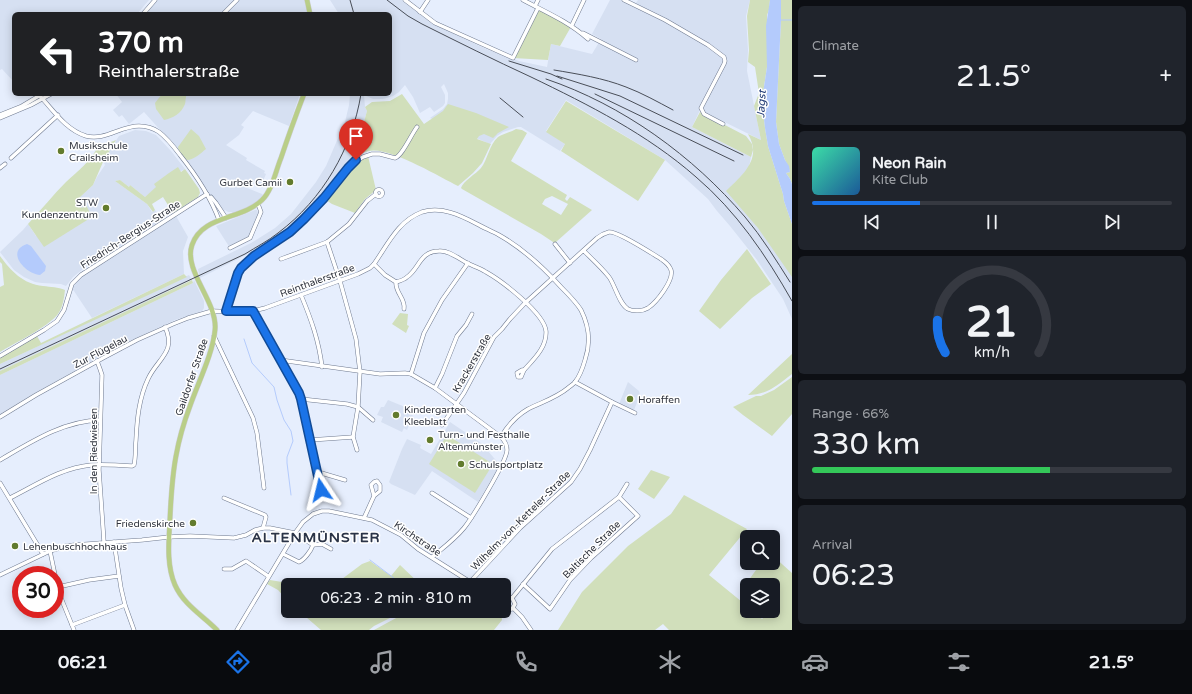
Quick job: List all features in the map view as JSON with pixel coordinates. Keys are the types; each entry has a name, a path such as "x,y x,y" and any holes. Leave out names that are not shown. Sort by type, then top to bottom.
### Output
{"main road":[{"path":"309,0 311,12"},
{"path":"258,204 265,197 272,182 303,96"},
{"name":"Gaildorfer Straße","path":"217,630 188,604 176,586 170,570 169,558 172,489 179,441 210,352 216,328 212,311 195,274 190,252 194,240 201,231 209,225 258,204"}],"street":[{"path":"145,12 155,0"},
{"path":"225,12 238,0"},
{"path":"405,0 435,22 513,58 538,0"},
{"path":"420,12 428,0"},
{"path":"523,0 636,60"},
{"path":"572,26 584,0"},
{"path":"624,0 680,29 708,45 724,57 724,64 700,108 704,114 723,124"},
{"path":"580,31 588,39"},
{"path":"43,96 58,115 78,133 94,137 107,135 134,126 151,128 160,133 188,165 215,208 219,220"},
{"path":"0,115 43,96"},
{"path":"0,118 32,105 43,96"},
{"path":"12,158 58,115"},
{"path":"226,311 238,273 246,263 290,232 304,219 356,160 376,154 397,158 417,128"},
{"path":"0,168 5,164"},
{"path":"207,194 216,203 226,218"},
{"name":"Friedrich-Bergius-Straße","path":"0,356 57,321 64,310 72,284 81,274 207,194"},
{"path":"281,259 327,242 349,224 367,201 376,194"},
{"path":"230,248 245,241 251,236 260,214 258,204"},
{"name":"Reinthalerstraße","path":"212,311 253,311 301,296 340,281 364,271 374,264 395,232 404,223 424,212 439,210 456,214 498,234 534,260 553,278 580,309 588,330 589,337 587,352 583,366 575,382 560,394 519,415 510,424 501,437"},
{"name":"Krackerstraße","path":"442,425 464,393 494,337 525,303 604,233 610,232 621,236 666,263 671,271 670,280 663,292 648,308 640,311 628,309 623,303 609,277 584,251"},
{"path":"327,242 327,246 340,281 356,339 360,372 358,407 352,437 357,450"},
{"path":"555,244 570,262"},
{"path":"396,282 407,278 422,258 427,254 436,251 452,254 500,281 530,307 542,320 546,333 542,348 524,370"},
{"path":"411,374 424,333 442,300 468,263"},
{"path":"374,264 385,275 396,282"},
{"path":"396,282 396,290 404,303 404,309"},
{"path":"301,296 316,333 322,366"},
{"name":"Zur Flügelau","path":"0,417 96,361 137,340 188,318 212,311"},
{"path":"253,311 299,393 321,490"},
{"path":"435,388 457,336 466,325 472,314"},
{"path":"10,498 62,472 79,467 99,464 132,466 134,464 141,398 151,373 169,345 169,337 165,328"},
{"path":"214,336 253,418 257,433 264,488"},
{"path":"280,360 360,372 380,374 411,374 435,388 501,437 506,444 506,454 503,462 471,518 464,528 432,557"},
{"name":"In den Riedwiesen","path":"96,361 102,375 99,464 104,542"},
{"path":"575,382 635,413"},
{"path":"301,399 347,404 358,407 373,420"},
{"name":"Wilhelm-von-Ketteler-Straße","path":"474,578 520,528 571,482 590,450 612,402"},
{"path":"0,460 22,447 53,432 81,422 100,420"},
{"path":"310,440 352,437"},
{"path":"318,472 344,480"},
{"path":"0,483 43,554"},
{"path":"531,630 522,617 513,608 515,604 512,598 552,549 619,497 627,484"},
{"path":"432,493 471,518"},
{"path":"364,518 374,496"},
{"name":"Baltische Straße","path":"523,584 550,609 570,580 591,558 638,516 619,497"},
{"path":"224,498 265,515 266,517 263,528"},
{"name":"Kirchstraße","path":"237,630 295,533 303,522 313,514 322,511 329,511 372,520 401,535 464,578"},
{"path":"0,574 50,551 66,546 169,537 190,536 234,538 263,528 295,533 313,545 322,544 331,549"},
{"path":"114,542 125,605 134,630"},
{"path":"283,554 299,562 302,561 313,545"},
{"path":"50,551 53,566"},
{"path":"224,569 232,569 246,562 268,576"},
{"path":"64,586 89,580 119,576"},
{"path":"72,625 125,605"},
{"path":"64,608 74,630"}],"shaded area":[{"path":"0,0 149,0 139,12 12,12 12,80 2,69 0,70"},
{"path":"158,0 305,0 308,12 148,12"},
{"path":"330,0 402,0 446,30 486,49 519,61 547,67 551,44 592,54 601,39 592,34 610,0 629,0 636,3 638,0 750,0 746,16 748,50 747,71 761,140 700,110 692,127 751,157 748,172 792,276 792,319 783,299 757,260 730,226 708,199 665,160 566,100 546,131 565,144 560,151 521,127 503,132 490,144 430,118 443,109 447,104 448,93 444,84 441,87 445,95 445,103 434,112 430,107 420,113 413,97 405,85 393,96 383,99 373,99 366,96 392,96 392,12 338,12"},
{"path":"118,96 299,96 289,126 253,111 241,125 244,127 239,135 226,145 247,158 246,160 265,171 264,173 266,174 261,186 250,182 247,188 262,194 265,197 262,201 233,215 232,212 225,210 222,212 207,194 171,142 144,112 129,124 122,115 119,117 113,110 122,102"},
{"path":"350,96 364,96 367,111 355,157 340,174 335,183 322,199 299,221 279,236 258,249 200,278 198,269 251,243 275,228 291,214 316,182 326,166 345,122"},
{"path":"135,130 146,131 156,135 185,169 155,185 157,187 145,197 130,185 129,187 120,180 115,181 147,204 152,212 155,210 162,220 83,269 73,277 66,286 61,284 35,282 14,270 0,252 28,224 36,236 57,219 93,185 105,165 103,161 119,136"},
{"path":"257,210 260,214 251,236 230,248 216,226"},
{"path":"176,216 188,237 183,251 184,274 92,318 72,288 77,281 82,276"},
{"path":"189,275 192,280 0,371 0,364"},
{"path":"194,280 204,301 204,308 202,311 175,320 121,345 0,414 0,375 193,283"},
{"name":"Horaffen","path":"628,382 639,391 640,395 634,410 619,404"},
{"name":"Kindergarten Kleeblatt","path":"388,400 405,407 413,416 407,430 404,428 402,432 381,422 383,417 377,415 381,407 384,407"},
{"path":"450,422 481,443 500,465 478,502 432,471 415,495 391,484 389,482 407,439 421,445 420,448 431,454"}],"green space":[{"path":"750,0 770,0 767,15 767,67 762,100 768,146 792,224 792,277 758,228 726,191 744,173 752,159 752,143 748,134 761,140 754,106 759,93 755,67 748,62 749,50 747,16"},
{"path":"781,0 792,0 792,184 786,173 790,172 779,144 776,122"},
{"path":"538,8 572,25 560,46 551,44 548,60 513,58"},
{"path":"402,94 424,124 443,111 448,104 476,113 509,127 498,133 493,138 484,134 479,136 477,139 491,144 482,163 458,186 414,163 388,153 369,151 355,157 367,111 365,107 372,102 390,101"},
{"path":"160,96 186,96 185,104 179,113 174,117 164,120 156,109 155,103"},
{"path":"566,101 665,160 638,201 561,151 565,144 546,132"},
{"path":"700,112 746,136 752,144 753,150 751,157 692,127"},
{"path":"191,129 199,136 206,149 195,158 187,160 181,154 178,147"},
{"path":"516,129 527,133 511,161 567,195 565,199 567,201 570,197 592,210 556,242 553,242 461,188 464,183 481,168 495,140 498,137","holes":["552,196 568,204 561,215 542,204 545,199"]},
{"path":"116,140 103,162 93,185 77,200 79,203 76,205 82,208 86,205 92,217 44,247 28,224 61,187 87,162 98,147"},
{"path":"368,156 376,190 365,199 355,213 326,200 352,165"},
{"path":"178,167 181,172 185,169 199,189 200,193 198,197 173,213 163,197 152,204 155,210 153,212 147,204 115,181 120,180 129,187 130,185 145,197 156,187 154,184"},
{"path":"747,249 771,284 752,298 720,329 699,311 721,280"},
{"path":"0,256 13,272 29,283 65,290 61,308 53,319 0,352 0,287 4,285"},
{"path":"184,274 187,277 0,364 0,356 10,352 37,336 41,343"},
{"path":"192,280 193,283 0,375 0,371"},
{"path":"400,313 408,314 407,325 409,326 406,333 392,324"},
{"path":"792,354 792,374 767,391 755,395 748,395"},
{"path":"792,377 792,414 772,436 733,407 756,396 761,396 774,390"},
{"name":"Schulsportplatz","path":"447,435 493,464 475,493 429,464"},
{"path":"651,470 670,477 654,499 638,489"},
{"path":"684,495 747,529 740,530 740,537 709,575 740,600 740,618 780,618 780,578 750,578 756,570 780,570 780,562 792,573 792,630 669,630 663,624 655,630 558,630 582,592 628,546 671,514"},
{"path":"370,561 391,576 400,565 414,578 343,578 362,564"},
{"path":"270,580 281,582 281,593 278,590 267,584"},
{"path":"307,618 390,618 369,630 321,630"},
{"path":"396,618 502,618 502,620 494,630 374,630"}],"water":[{"path":"770,0 781,0 776,122 779,144 789,166 790,172 786,173 792,184 792,224 768,146 762,100 767,67 766,26"},
{"path":"27,244 31,246 46,266 45,271 40,275 34,274 23,267 17,257 21,247"}],"waterway":[{"path":"781,20 792,20"},
{"path":"244,339 252,363 274,387 284,420 291,431 293,441 287,457 291,495"},
{"path":"370,560 394,578"}],"railway":[{"path":"350,0 353,12"},
{"path":"387,0 408,16 422,24 596,110 617,121 658,147 696,177 724,204 761,251 792,301"},
{"path":"509,61 562,79"},
{"path":"554,70 617,84 638,92 673,110"},
{"path":"557,76 620,96 743,155"},
{"path":"546,79 575,90 629,118 679,153 703,173 745,217 790,282"},
{"path":"595,94 734,161"},
{"path":"0,369 245,254 278,233 309,205 322,189 333,171 351,134 361,96"},
{"path":"500,98 523,117"}],"place":[{"name":"Musikschule Crailsheim","path":"61,151"},
{"name":"Gurbet Camii","path":"290,182"},
{"name":"STW Kundenzentrum","path":"106,208"},
{"name":"Horaffen","path":"630,399"},
{"name":"Kindergarten Kleeblatt","path":"396,415"},
{"name":"Turn- und Festhalle Altenmünster","path":"430,440"},
{"name":"Schulsportplatz","path":"461,464"},
{"name":"Friedenskirche","path":"193,523"},
{"name":"Lehenbuschhochhaus","path":"15,546"}],"district":[{"name":"ALTENMÜNSTER","path":"316,537"}],"route":[{"path":"321,490 299,393 253,311 226,311 241,268 254,256 290,232 304,219 356,160"}],"water label":[{"name":"Jagst","path":"761,104"}]}
